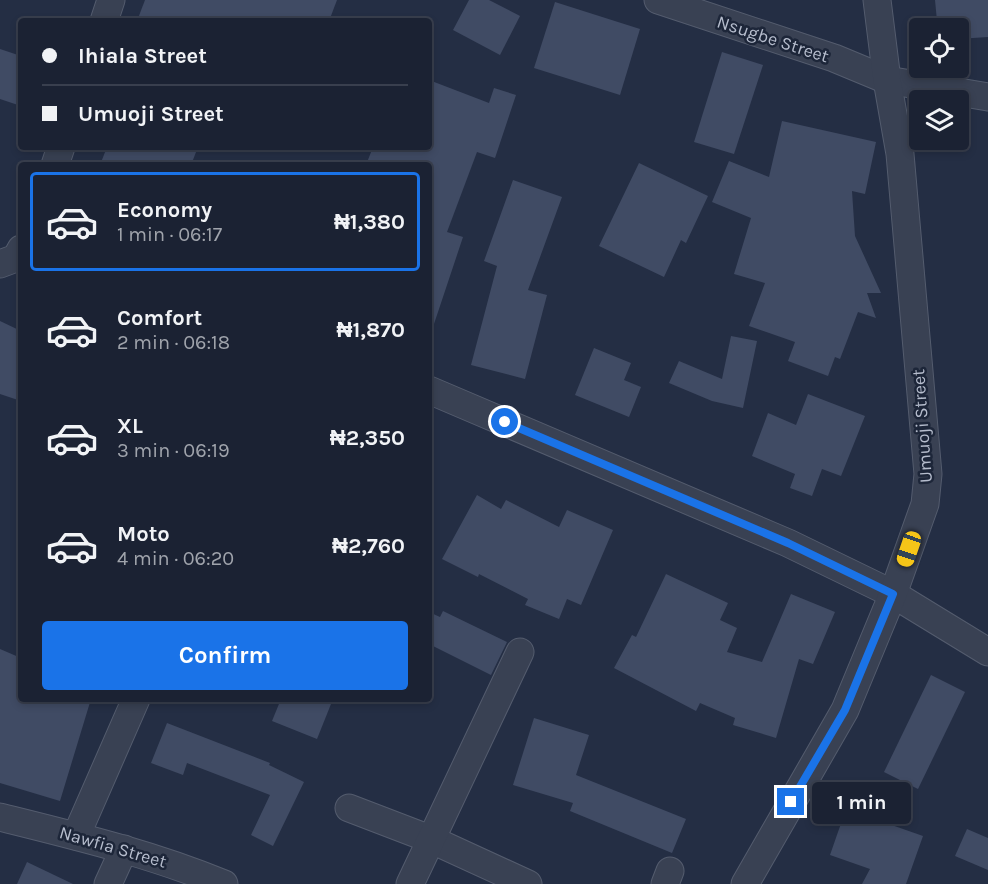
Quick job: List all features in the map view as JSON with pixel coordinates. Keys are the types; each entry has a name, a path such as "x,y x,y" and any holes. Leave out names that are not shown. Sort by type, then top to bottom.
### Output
{"street":[{"path":"105,18 111,0"},
{"name":"Nsugbe Street","path":"658,0 834,58 887,80 988,97"},
{"name":"Umuoji Street","path":"745,884 845,710 893,594 925,504 928,474 900,154 887,80 878,0"},
{"path":"0,264 16,258 18,254"},
{"path":"432,391 788,543 893,594 988,652"},
{"path":"410,884 520,652"},
{"path":"76,836 135,702"},
{"path":"349,808 430,839 528,884"},
{"name":"Nawfia Street","path":"0,817 124,849 185,868 224,884"},
{"path":"108,884 124,849"}],"building":[{"path":"145,0 337,0 330,18 138,18"},
{"path":"469,0 489,0 520,16 500,55 453,30"},
{"path":"935,0 988,0 988,37 969,38 969,18 937,18"},
{"path":"555,2 640,29 620,95 534,68"},
{"path":"0,49 18,55 18,105 0,99"},
{"path":"722,52 763,65 734,154 694,142"},
{"path":"432,81 489,103 494,88 516,95 495,158 477,152 447,232 463,237 432,330 432,162 367,162 372,150 432,150"},
{"path":"782,121 876,142 865,194 852,191 855,236 881,293 867,293 876,318 858,312 840,359 835,357 828,376 788,361 795,342 749,326 765,283 734,274 751,218 712,202 729,161 769,177"},
{"path":"106,150 197,150 192,162 101,162"},
{"path":"639,163 708,196 686,243 681,240 664,277 599,246"},
{"path":"513,180 562,197 528,290 547,295 525,379 471,365 497,266 484,261"},
{"path":"0,321 18,330 18,400 0,394"},
{"path":"731,336 757,341 743,408 712,401 669,383 679,361 722,379"},
{"path":"594,348 631,363 624,380 641,387 629,417 575,395"},
{"path":"808,394 865,416 841,476 822,469 812,496 790,488 795,474 752,456 768,413 796,425"},
{"path":"477,495 501,509 506,500 559,527 567,510 613,530 581,605 567,599 559,619 525,605 528,599 479,574 478,577 442,559"},
{"path":"666,574 728,603 720,620 737,628 727,652 762,662 791,594 835,612 813,664 799,659 776,738 733,725 735,718 700,703 696,711 614,668 632,635 636,637"},
{"path":"443,611 507,642 491,675 432,646 432,613 440,617"},
{"path":"0,649 18,657 18,702 90,702 60,801 0,783"},
{"path":"931,675 965,692 918,789 884,772"},
{"path":"280,702 332,702 317,739 272,721"},
{"path":"534,718 589,735 576,775 686,819 672,853 570,811 573,803 513,785"},
{"path":"167,723 270,763 269,765 304,782 273,846 251,835 270,795 187,763 183,775 151,763"},
{"path":"846,809 923,836 906,884 862,884 870,869 830,855"},
{"path":"967,829 988,838 988,870 955,856"},
{"path":"27,862 73,884 17,884"}],"route":[{"path":"505,422 788,543 893,594 845,710 791,802"}]}
